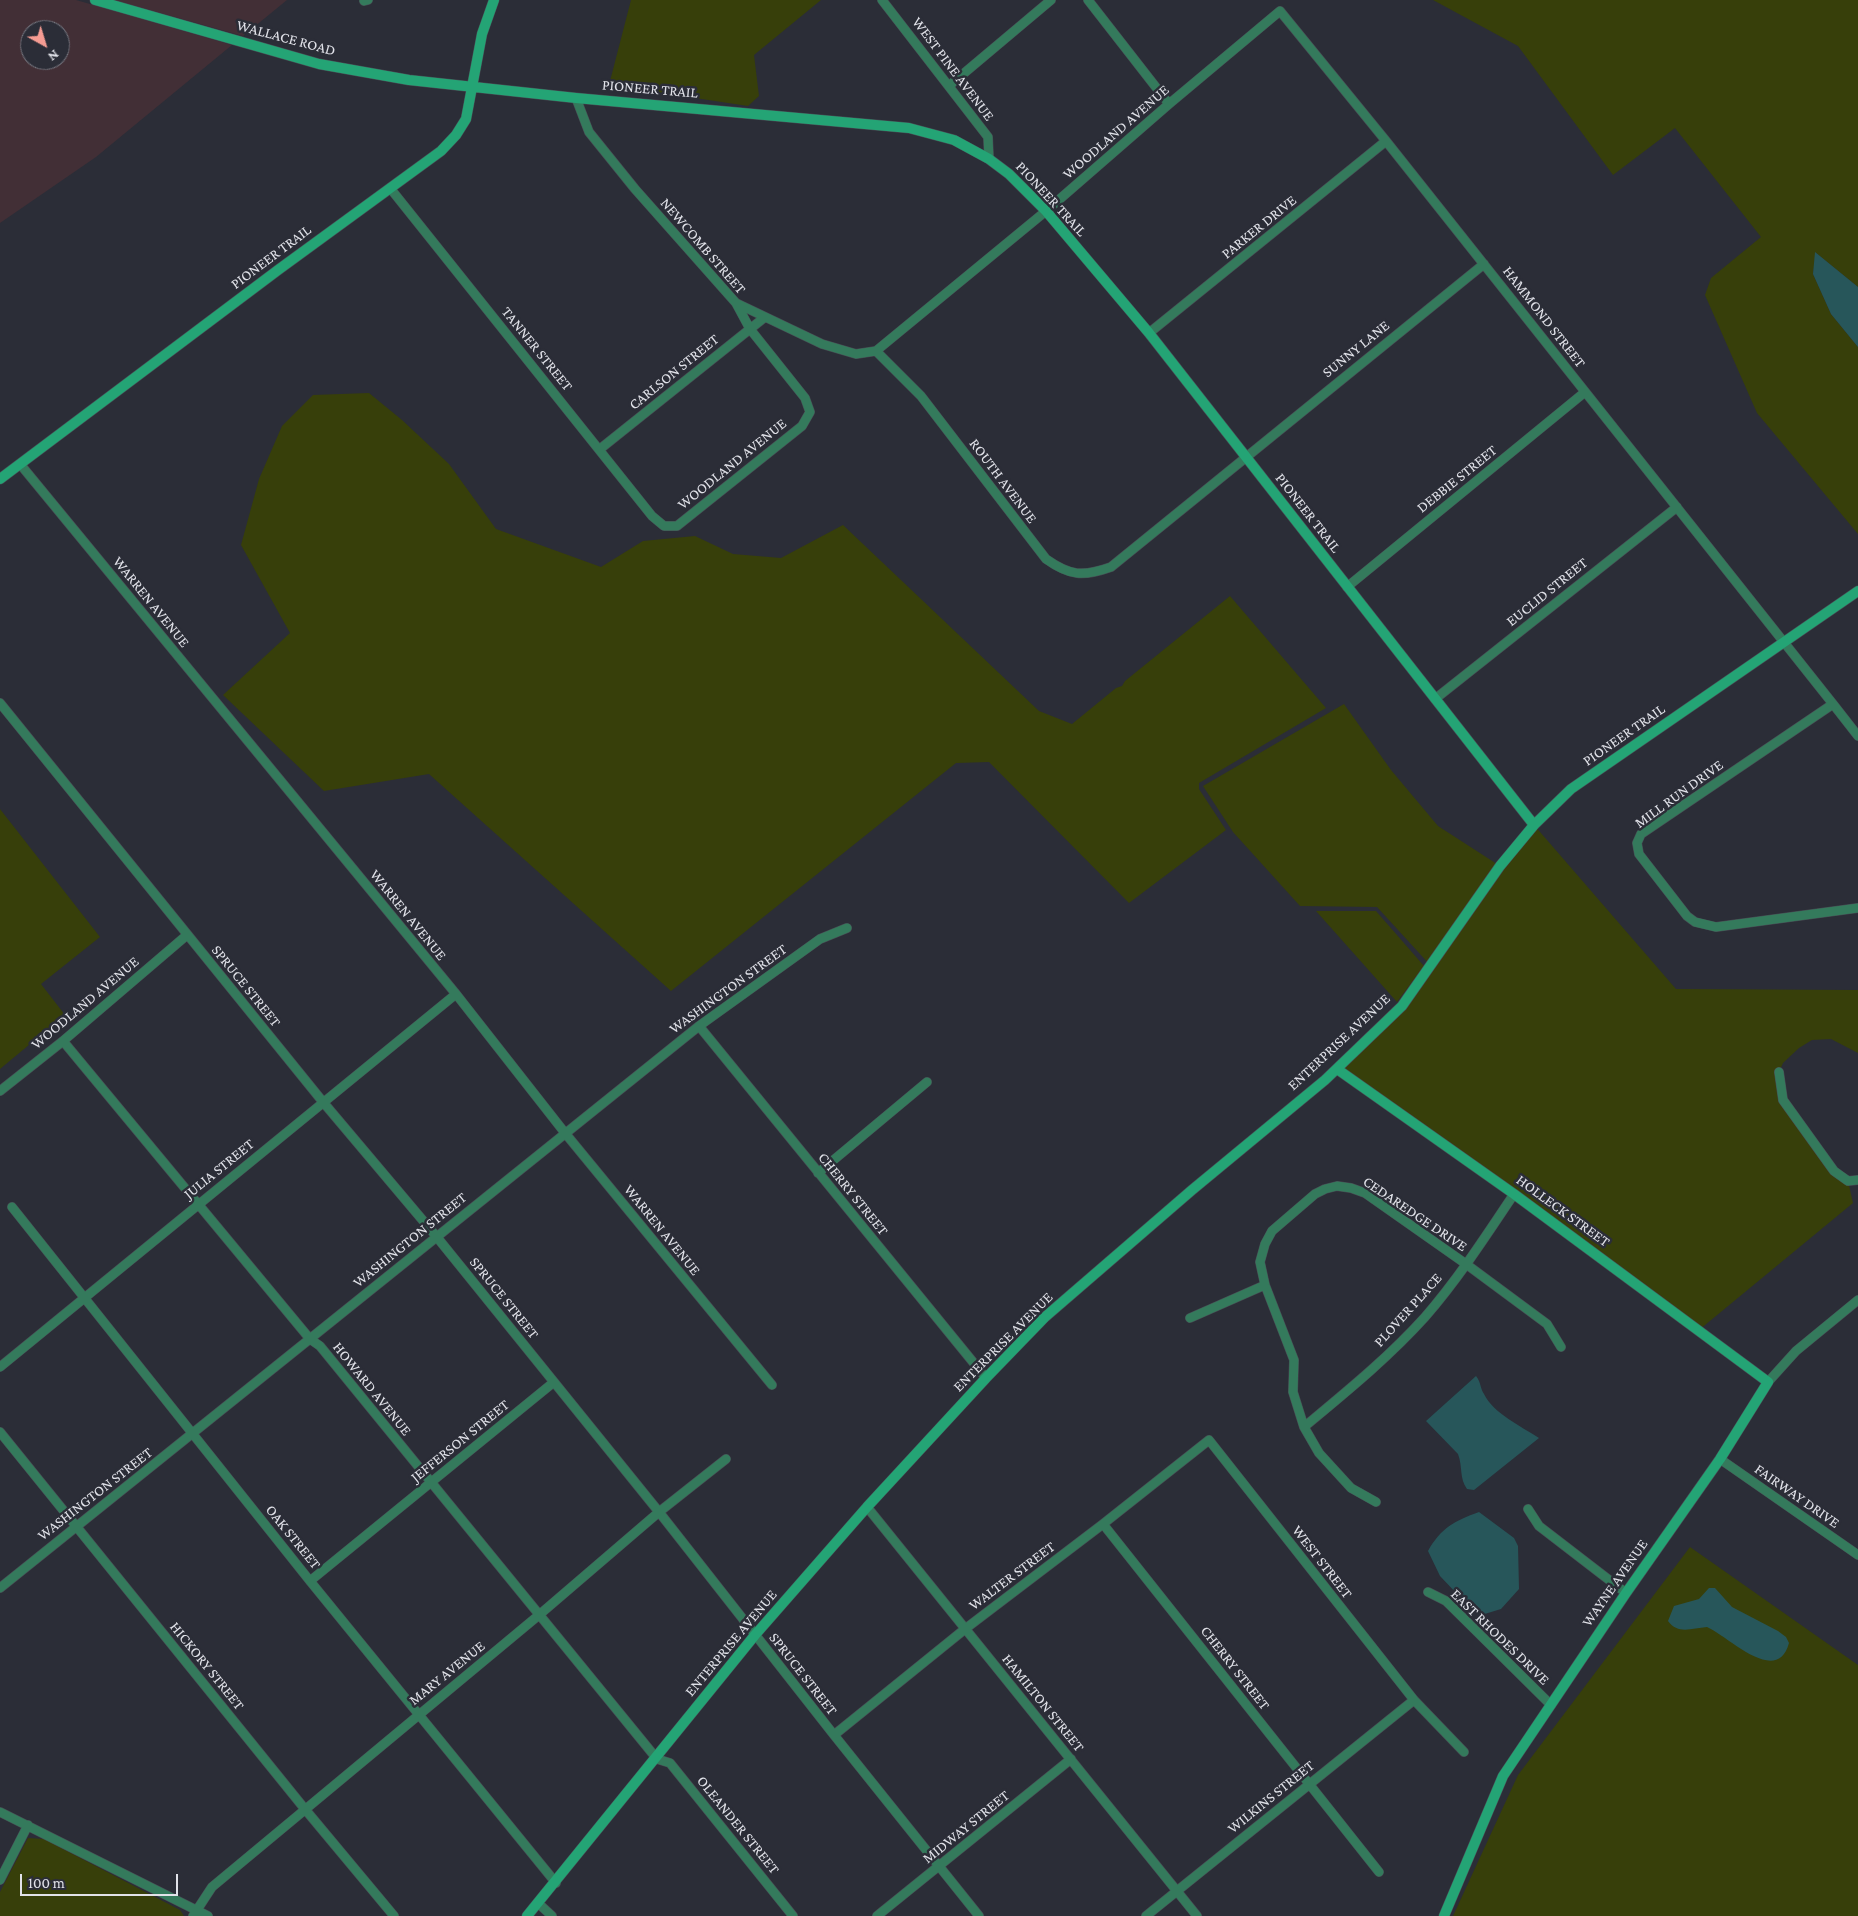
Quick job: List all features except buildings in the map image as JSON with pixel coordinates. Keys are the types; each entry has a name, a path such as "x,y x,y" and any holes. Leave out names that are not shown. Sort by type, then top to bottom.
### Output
{"street":[{"name":"WALLACE ROAD","path":"95,0 319,64 408,80 473,87"},
{"path":"473,87 482,34 494,0"},
{"name":"WEST PINE AVENUE","path":"882,0 988,137 989,158"},
{"path":"950,86 1052,0"},
{"path":"1088,0 1169,104"},
{"name":"WOODLAND AVENUE","path":"876,351 1046,211 1280,11"},
{"name":"HAMMOND STREET","path":"1280,11 1386,141 1784,642"},
{"name":"PIONEER TRAIL","path":"0,479 441,151 456,135 466,119 473,87 909,128 954,140 989,158 1009,174 1046,211 1149,333 1534,825 1571,789 1858,591"},
{"name":"NEWCOMB STREET","path":"576,98 589,132 635,190 736,303 750,329 805,398 810,412"},
{"name":"PARKER DRIVE","path":"1149,333 1386,141"},
{"name":"TANNER STREET","path":"390,188 652,516 664,526"},
{"name":"SUNNY LANE","path":"1246,456 1484,264"},
{"path":"736,303 822,344 856,354 876,351"},
{"name":"CARLSON STREET","path":"600,450 764,317"},
{"name":"ROUTH AVENUE","path":"876,351 921,396 1046,559 1059,569 1086,574 1111,567 1246,456"},
{"name":"DEBBIE STREET","path":"1347,587 1585,392"},
{"name":"WOODLAND AVENUE","path":"664,526 677,526 802,426 810,412"},
{"name":"WARREN AVENUE","path":"20,464 456,994 565,1133 772,1385"},
{"name":"EUCLID STREET","path":"1435,699 1677,507"},
{"path":"1784,642 1858,736"},
{"name":"SPRUCE STREET","path":"0,703 323,1102 436,1236 659,1512 979,1916"},
{"name":"MILL RUN DRIVE","path":"1833,704 1642,834 1637,843 1639,854 1687,916 1695,922 1716,928 1858,908"},
{"name":"ENTERPRISE AVENUE","path":"527,1916 556,1883 755,1635 867,1507 986,1378 1045,1317 1192,1190 1337,1069 1402,1006 1484,888 1534,825"},
{"name":"WASHINGTON STREET","path":"0,1588 76,1525 194,1434 436,1236 699,1026 820,939 847,928"},
{"name":"WOODLAND AVENUE","path":"0,1091 187,935"},
{"name":"JULIA STREET","path":"0,1367 456,994"},
{"name":"CHERRY STREET","path":"699,1026 986,1378"},
{"name":"HOWARD AVENUE","path":"62,1041 310,1339 320,1346 656,1758"},
{"name":"HOLLECK STREET","path":"1337,1069 1514,1194 1768,1382"},
{"path":"1779,1072 1783,1100 1834,1171 1848,1181 1858,1180"},
{"path":"818,1173 927,1082"},
{"name":"CEDAREDGE DRIVE","path":"1376,1502 1351,1488 1319,1453 1304,1427 1294,1392 1294,1360 1265,1285 1260,1262 1264,1244 1272,1231 1315,1194 1337,1186 1365,1193 1547,1324 1561,1347"},
{"name":"PLOVER PLACE","path":"1304,1427 1365,1376 1424,1317 1466,1264 1514,1194"},
{"name":"OAK STREET","path":"12,1207 310,1580 556,1883"},
{"path":"1190,1318 1265,1285"},
{"name":"WAYNE AVENUE","path":"1444,1916 1503,1776 1626,1593 1720,1459 1768,1382 1796,1352 1858,1300"},
{"name":"JEFFERSON STREET","path":"310,1580 554,1382"},
{"name":"HICKORY STREET","path":"0,1432 304,1808 394,1916"},
{"name":"WALTER STREET","path":"834,1735 965,1629 1209,1440"},
{"name":"WEST STREET","path":"1209,1440 1414,1700 1464,1752"},
{"name":"MARY AVENUE","path":"195,1913 212,1887 304,1808 726,1458"},
{"name":"FAIRWAY DRIVE","path":"1720,1459 1858,1555"},
{"name":"HAMILTON STREET","path":"867,1507 1197,1916"},
{"path":"1528,1508 1539,1526 1626,1593"},
{"name":"CHERRY STREET","path":"1103,1524 1379,1872"},
{"name":"EAST RHODES DRIVE","path":"1428,1592 1446,1601 1551,1705"},
{"name":"WILKINS STREET","path":"1146,1916 1414,1700"},
{"name":"OLEANDER STREET","path":"656,1758 670,1764 793,1916"},
{"name":"MIDWAY STREET","path":"877,1916 940,1867 1071,1759"},
{"path":"0,1812 195,1913 208,1916"},
{"path":"0,1880 28,1826"},
{"path":"538,1903 552,1916"}],"shaded area":[{"path":"0,0 76,0 232,45 96,157 0,223"},
{"path":"114,0 287,0 243,36"},
{"path":"1815,252 1858,287 1858,347 1831,314 1813,274"},
{"path":"1476,1376 1484,1394 1494,1408 1539,1438 1474,1490 1467,1489 1465,1485 1458,1454 1426,1421"},
{"path":"1479,1512 1514,1538 1518,1546 1519,1589 1501,1609 1478,1616 1440,1576 1428,1551 1438,1536 1449,1526"},
{"path":"1709,1588 1715,1588 1732,1607 1786,1637 1789,1643 1783,1655 1774,1660 1763,1660 1739,1648 1707,1627 1681,1629 1676,1628 1668,1621 1674,1606 1699,1599"}],"green space":[{"path":"631,0 821,0 754,55 759,96 748,106 609,85"},
{"path":"1433,0 1858,0 1858,287 1816,253 1813,274 1831,314 1858,347 1858,534 1757,413 1705,295 1711,278 1761,237 1675,128 1613,175 1518,46"},
{"path":"369,393 402,420 449,464 496,529 601,567 643,541 695,536 733,554 781,558 843,525 1039,711 1072,724 1116,688 1122,686 1125,681 1230,596 1326,708 1199,783 1199,789 1226,830 1129,903 989,762 956,763 671,991 429,774 324,791 223,695 290,633 241,545 259,479 282,426 313,395"},
{"path":"1344,704 1391,770 1438,826 1500,866 1534,825 1676,989 1858,990 1858,1053 1831,1039 1812,1040 1799,1048 1783,1063 1779,1072 1783,1100 1834,1171 1848,1181 1853,1203 1699,1330 1337,1069 1402,1006 1431,966 1377,907 1300,906 1233,832 1203,786"},
{"path":"0,809 100,937 41,984 65,1015 0,1069"},
{"path":"1316,911 1376,911 1424,966 1397,1002"},
{"path":"1690,1547 1858,1665 1858,1916 1453,1916 1518,1775"},
{"path":"28,1838 44,1839 180,1910 184,1916 0,1916 0,1892"}]}
